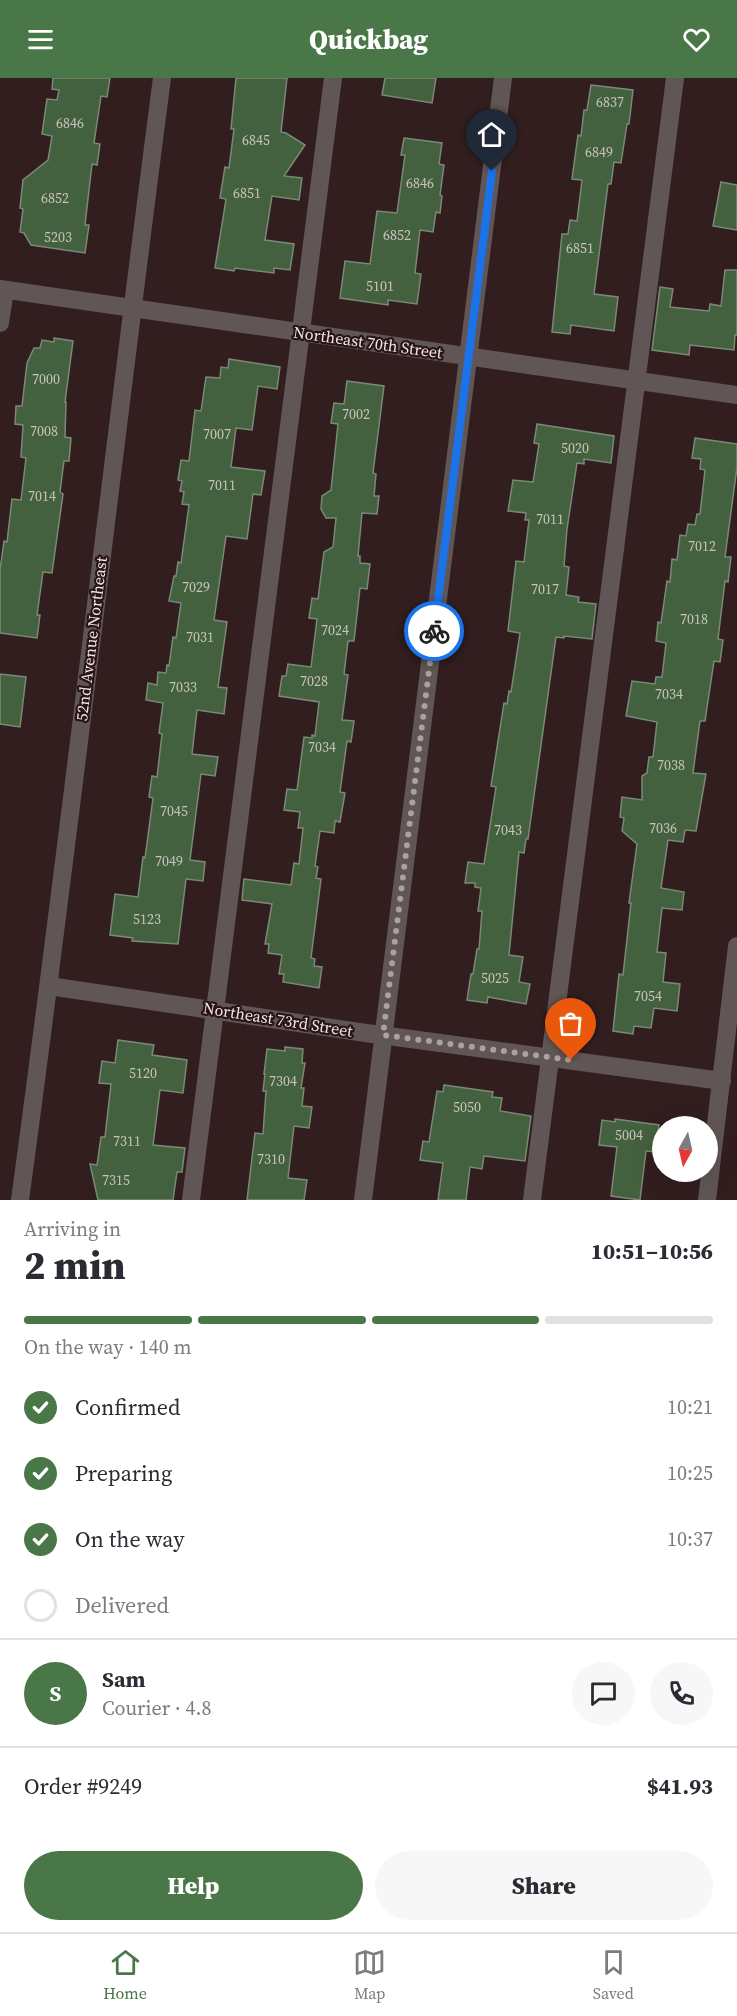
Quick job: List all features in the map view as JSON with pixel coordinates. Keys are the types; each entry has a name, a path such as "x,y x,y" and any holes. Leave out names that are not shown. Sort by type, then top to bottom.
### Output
{"street":[{"name":"52nd Avenue Northeast","path":"20,1200 49,986 162,78"},
{"path":"191,1200 333,78"},
{"path":"363,1200 504,78"},
{"path":"532,1200 675,78"},
{"name":"Northeast 70th Street","path":"2,289 737,395"},
{"path":"0,323 2,289"},
{"path":"707,1200 737,946"},
{"name":"Northeast 73rd Street","path":"49,986 383,1035 722,1081"}],"building":[{"path":"53,78 110,78 107,97 101,96 94,143 100,144 97,165 92,164 85,225 89,225 85,253 31,245 24,233 20,232 23,180 48,160 52,136 42,134 47,99 57,100 59,90 52,89"},
{"path":"236,78 287,78 281,132 305,145 284,176 302,178 299,200 272,196 265,240 294,244 290,270 274,268 274,273 215,268 226,199 220,198 225,167 229,168 234,129 231,129"},
{"path":"385,78 436,78 432,103 382,95"},
{"path":"591,85 633,90 621,163 614,162 611,184 608,184 594,294 618,297 614,331 571,325 570,334 552,332 562,234 568,234 570,220 577,221 582,180 572,179 578,135 581,136 584,110 587,110"},
{"path":"404,138 442,143 439,164 444,165 440,213 436,212 433,232 420,230 415,273 421,274 417,304 388,300 388,305 340,298 345,261 370,264 377,211 397,213 405,155 401,155"},
{"path":"721,182 737,185 737,230 713,226"},
{"path":"725,270 737,270 737,335 735,335 734,350 690,345 689,355 652,350 660,287 673,289 670,307 709,311 710,304 721,306"},
{"path":"54,338 73,341 65,402 65,437 71,438 69,461 64,461 60,492 63,494 52,573 43,572 37,615 40,615 37,638 0,633 0,570 4,541 7,542 12,499 21,500 26,458 21,457 23,425 15,424 16,406 22,406 27,363 34,348 40,348 42,340 54,342"},
{"path":"229,359 280,367 277,389 258,386 252,430 236,428 231,467 265,471 261,495 253,494 247,539 226,536 214,620 227,622 218,687 227,688 224,714 197,710 192,754 218,757 215,776 201,774 190,860 205,862 203,881 186,879 178,944 132,941 133,938 110,935 115,894 138,897 143,857 145,858 153,798 149,797 152,776 157,777 163,703 146,700 148,683 157,685 158,672 166,673 173,637 176,638 181,603 169,601 178,562 181,563 189,505 182,504 184,492 180,491 182,481 178,480 181,460 189,461 195,410 201,411 206,377 220,378 221,367 228,368"},
{"path":"347,381 384,386 373,473 376,474 374,496 379,496 377,514 362,513 358,556 360,556 360,563 370,564 367,589 360,588 354,641 348,641 344,674 348,675 342,720 354,721 351,742 347,741 340,792 345,793 340,822 335,821 334,833 320,831 315,866 318,867 316,878 321,879 311,958 315,959 314,966 322,967 319,988 283,982 284,974 279,974 282,955 268,953 269,944 265,944 272,904 242,900 244,879 291,885 294,863 299,864 303,828 298,828 300,812 284,810 287,789 297,790 304,737 315,736 319,702 279,696 282,676 286,676 288,664 311,667 317,619 309,618 312,598 318,599 324,552 333,547 336,518 326,518 321,509 322,496 331,490 338,424 331,423 334,403 344,404"},
{"path":"537,424 614,436 611,463 584,459 584,464 577,463 567,529 564,566 569,567 566,595 579,597 578,602 596,604 592,639 556,637 528,839 526,839 524,853 519,852 509,955 523,957 519,982 530,984 526,1004 488,997 487,1003 467,1000 471,974 473,974 477,949 479,949 482,911 478,911 481,888 475,887 475,883 465,883 468,862 484,864 496,787 491,786 504,703 507,704 509,691 511,692 520,633 508,631 516,561 524,562 529,520 525,520 526,513 508,511 513,480 533,482 539,444 534,443"},
{"path":"695,438 737,444 737,467 725,557 731,557 728,582 725,581 718,639 723,640 720,662 714,661 705,721 700,721 693,773 706,774 696,831 685,830 683,842 668,840 661,888 684,892 682,910 662,908 657,952 666,953 663,982 680,984 677,1011 654,1008 651,1028 634,1026 633,1034 613,1031 619,974 623,975 637,844 622,831 624,818 620,817 622,797 642,800 642,776 647,773 649,757 653,757 657,722 626,716 632,681 655,684 656,677 662,677 666,643 656,641 667,581 670,582 672,559 677,560 680,535 686,536 688,524 695,525 697,514 700,514 705,470 700,469 701,459 692,458"},
{"path":"0,674 26,677 20,727 0,724"},
{"path":"118,1040 154,1045 152,1055 187,1060 183,1093 160,1090 153,1145 185,1148 182,1172 177,1172 173,1200 98,1200 90,1164 97,1165 101,1137 105,1137 111,1084 99,1083 102,1061 115,1063"},
{"path":"285,1047 303,1049 302,1063 305,1063 301,1088 304,1088 302,1106 312,1107 309,1128 294,1126 288,1178 307,1180 304,1200 247,1200 255,1133 263,1134 266,1091 263,1091 267,1049 285,1051"},
{"path":"444,1085 493,1092 492,1097 502,1098 500,1111 531,1116 525,1161 484,1156 482,1169 470,1167 466,1200 438,1200 443,1163 420,1160 423,1141 429,1142 437,1091 443,1092"},
{"path":"615,1119 652,1124 652,1152 646,1151 640,1200 611,1196 617,1147 599,1145 602,1120 615,1122"}],"way so far":[{"path":"434,631 383,1035 571,1060"}],"route":[{"path":"434,631 492,171"}]}
